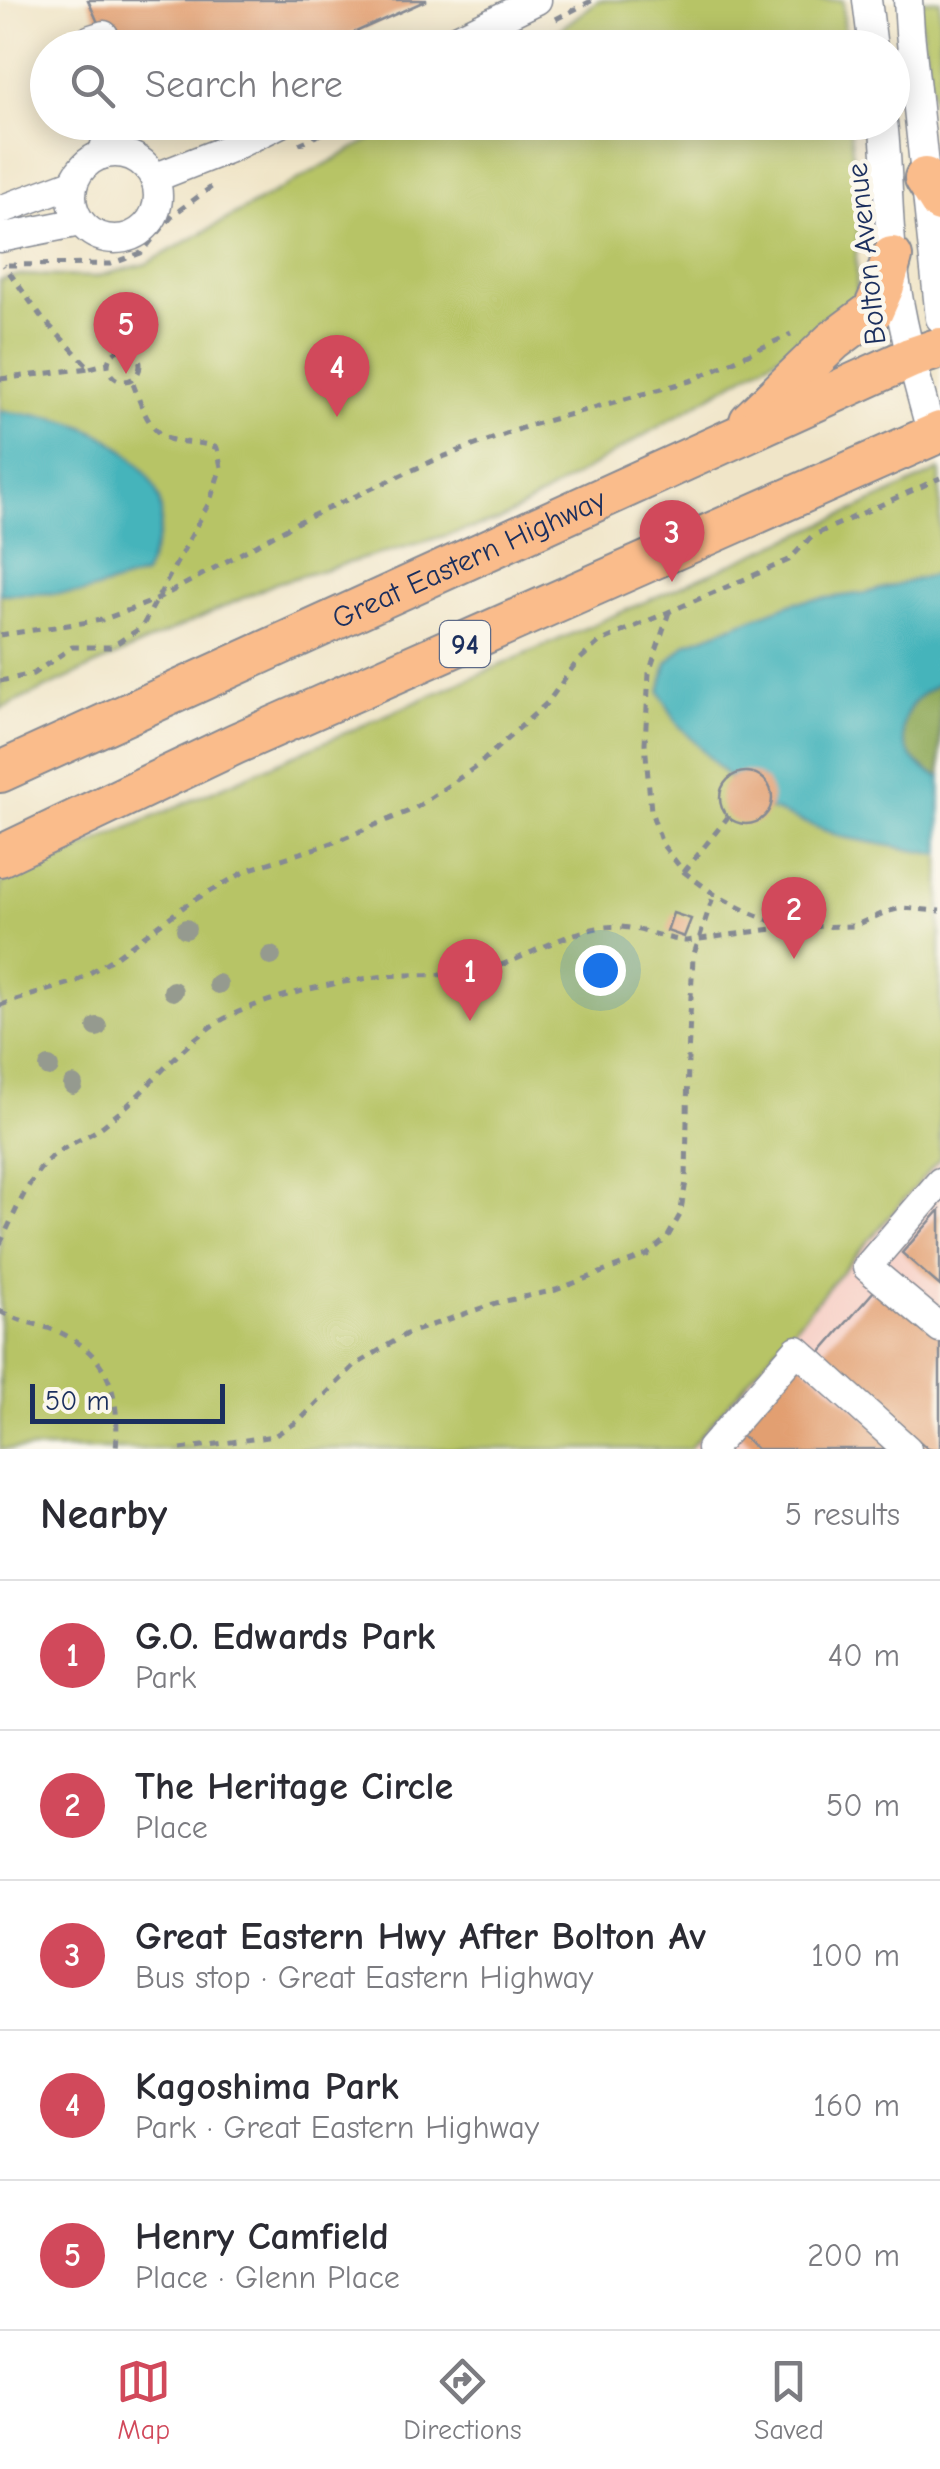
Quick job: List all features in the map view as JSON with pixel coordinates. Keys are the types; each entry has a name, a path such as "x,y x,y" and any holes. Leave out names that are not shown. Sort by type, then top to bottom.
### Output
{"highway":[{"path":"725,444 833,342 873,311 892,257"},
{"name":"Great Eastern Highway","path":"0,772 925,353"},
{"name":"94","path":"0,856 235,744 936,433"}],"street":[{"path":"475,30 537,0"},
{"path":"867,0 871,30"},
{"path":"908,0 932,190 940,318"},
{"path":"102,155 107,140"},
{"path":"154,178 228,149 265,140"},
{"name":"Bolton Avenue","path":"886,140 892,257 902,325 925,353 936,433"},
{"path":"127,154 148,168 154,178 157,206 151,218 130,236 117,239 91,232 74,210 72,196 80,171 102,155 127,154"},
{"path":"0,210 74,183"},
{"path":"1,256 80,222"},
{"path":"940,1182 866,1267 940,1328"},
{"path":"711,1449 797,1350 908,1449"}],"path":[{"path":"1,256 110,264 141,252 174,214 224,178"},
{"path":"1,256 42,318 90,368"},
{"path":"0,635 102,620 156,600 298,522 438,459 528,426 690,381 793,333"},
{"path":"128,350 137,356 140,366 131,380 122,381 113,377 108,363 118,351 128,350"},
{"path":"0,378 108,363"},
{"path":"0,681 32,674 72,647 110,647 142,627 210,502 220,466 217,448 169,439 152,428 131,380"},
{"path":"0,1005 77,981 189,903 250,869 332,843 414,809 477,766 548,702 576,663 599,642 789,560 812,536 940,478"},
{"path":"669,612 649,673 645,742 651,811 662,844 684,872 714,894 787,927"},
{"path":"684,872 728,817"},
{"path":"182,1449 274,1436 300,1420 354,1366 406,1334 496,1302 556,1290 648,1255 667,1238 680,1215 686,1182 690,976 714,894"},
{"path":"0,1244 31,1184 51,1158 100,1128 212,1026 252,1006 352,982 480,971 569,936 605,927 632,927 673,940 698,939 787,927 854,926 902,908 940,910"},
{"path":"0,1312 60,1332 83,1345 112,1382 118,1413 116,1449"}],"shaded area":[{"path":"940,1158 940,1449 689,1449"}],"green space":[{"path":"599,0 843,0 844,30 559,30"},
{"path":"917,0 940,0 940,163 929,72"},
{"path":"369,140 851,140 860,218 857,295 825,328 501,520 276,583 0,709 0,280 20,275 94,277 146,264"},
{"path":"940,470 940,1158 689,1449 0,1449 0,884"},
{"path":"940,682 940,777 917,763 904,743 903,731 910,707"}],"water":[{"path":"0,411 74,423 113,442 138,464 156,491 161,523 144,575 83,593 0,594"},
{"path":"940,573 940,682 910,707 903,731 904,743 917,763 940,777 940,855 842,837 769,809 766,783 747,773 729,778 677,723 660,692 667,663 687,643 795,602 866,593"}],"building":[{"path":"88,0 427,0 360,30 101,30"},
{"path":"746,772 764,780 772,798 764,816 746,824 728,816 720,798 728,780"},
{"path":"673,913 691,919 684,937 667,931"},
{"path":"940,1210 940,1286 902,1253"},
{"path":"881,1283 940,1335 940,1449 928,1449 820,1353"},
{"path":"797,1359 901,1449 757,1449 735,1430"}],"place":[{"name":"Henry Camfield","path":"126,374"},
{"name":"Kagoshima Park","path":"337,417"},
{"name":"Great Eastern Hwy After Bolton Av","path":"672,582"},
{"name":"The Heritage Circle","path":"794,959"},
{"name":"G.O. Edwards Park","path":"470,1021"}]}
